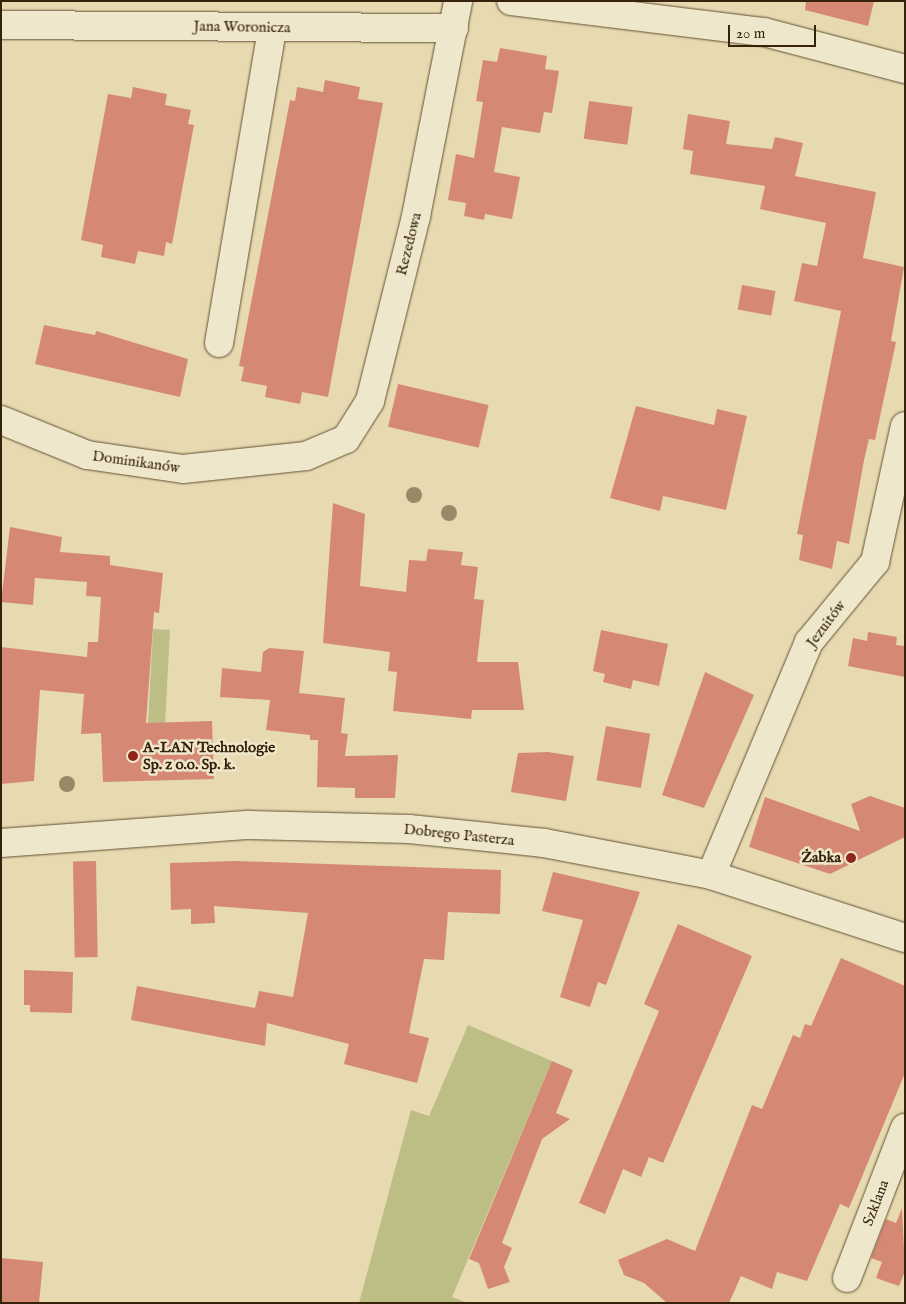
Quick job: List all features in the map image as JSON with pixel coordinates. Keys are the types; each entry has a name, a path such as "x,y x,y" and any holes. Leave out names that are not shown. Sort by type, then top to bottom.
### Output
{"street":[{"path":"454,28 458,1"},
{"path":"510,1 683,11 903,64"},
{"name":"Jana Woronicza","path":"1,25 454,28"},
{"path":"220,343 272,28"},
{"name":"Rezedowa","path":"336,447 355,429 370,401 416,216 454,28"},
{"name":"Dominikanów","path":"1,420 88,455 154,468 221,467 306,456 336,447"},
{"name":"Jezuitów","path":"711,876 809,642 875,562 905,426"},
{"name":"Dobrego Pasterza","path":"1,843 153,830 322,824 544,844 711,876 905,938"},
{"name":"Szklana","path":"847,1278 905,1128"}],"green space":[{"path":"153,629 170,630 165,731 148,730"},
{"path":"468,1025 552,1061 452,1297 468,1303 359,1303 411,1110 429,1116"}],"building":[{"path":"806,1 874,1 868,26 805,10"},
{"path":"500,48 547,56 545,69 559,71 552,113 544,112 540,133 502,127 494,172 520,177 512,219 485,214 484,220 464,216 466,203 448,200 456,154 474,158 483,102 476,101 483,60 497,62"},
{"path":"325,80 360,87 358,99 383,103 328,397 302,392 300,404 265,397 267,386 241,381 244,367 239,366 290,100 295,101 297,87 323,92"},
{"path":"133,87 167,94 165,105 191,110 188,124 194,125 172,244 166,242 164,256 138,251 135,264 101,257 103,245 81,240 108,94 131,98"},
{"path":"589,101 633,107 627,145 584,139"},
{"path":"688,114 730,121 726,144 772,149 775,137 803,143 795,176 876,192 863,258 904,267 891,341 896,342 875,440 869,439 849,544 837,541 832,569 799,560 803,535 797,534 841,311 794,301 802,263 817,266 826,223 760,209 765,186 690,174 693,151 683,149"},
{"path":"742,285 775,291 771,316 738,310"},
{"path":"44,325 95,335 96,331 188,359 180,397 35,364"},
{"path":"398,384 489,405 479,448 388,427"},
{"path":"636,406 714,425 717,409 747,416 726,510 663,496 660,511 610,498"},
{"path":"333,503 365,514 360,586 406,592 409,560 426,561 428,549 463,552 461,565 478,567 474,599 484,600 477,662 518,662 524,710 472,710 471,719 393,711 397,672 388,671 390,652 323,643"},
{"path":"10,527 62,537 60,552 110,556 110,565 163,573 159,613 154,612 146,723 212,721 214,779 103,782 101,733 81,734 84,694 40,690 34,781 1,784 1,647 87,657 88,642 98,642 101,597 86,596 87,582 35,578 33,605 1,602"},
{"path":"601,630 668,644 659,686 633,680 631,689 603,682 605,674 593,671"},
{"path":"868,632 897,637 896,645 905,646 905,677 848,666 853,638 867,641"},
{"path":"269,648 304,651 299,693 345,698 341,733 348,734 345,756 398,755 395,798 355,798 355,788 317,787 318,740 310,740 310,735 266,730 270,700 220,697 222,668 261,672 263,652"},
{"path":"705,672 754,695 704,808 662,795"},
{"path":"606,726 650,734 641,788 596,780"},
{"path":"548,752 574,756 566,801 511,792 518,753"},
{"path":"870,796 905,808 905,837 830,874 749,847 765,797 860,831 851,804"},
{"path":"73,861 96,861 98,957 75,957"},
{"path":"236,861 501,870 500,914 448,912 444,960 424,959 409,1033 429,1038 417,1083 344,1064 349,1044 267,1023 265,1046 131,1020 137,986 255,1008 259,991 293,997 308,913 214,906 215,923 191,924 191,909 171,910 170,863"},
{"path":"553,872 640,892 606,985 598,982 590,1007 560,997 583,920 542,911"},
{"path":"678,924 752,956 663,1163 649,1157 641,1177 623,1169 605,1214 579,1203 659,1011 644,1004"},
{"path":"841,958 905,986 905,1073 849,1208 840,1204 807,1281 777,1272 772,1289 741,1276 729,1303 667,1303 644,1283 624,1275 618,1260 667,1239 695,1251 752,1105 762,1109 793,1035 800,1038 805,1024 811,1026"},
{"path":"24,970 73,972 72,1013 30,1012 30,1005 24,1005"},
{"path":"552,1061 573,1070 556,1113 570,1119 542,1139 502,1243 512,1248 504,1267 510,1282 488,1289 479,1263 469,1259"},
{"path":"902,1208 905,1271 899,1286 876,1278 882,1262 871,1258 886,1219 896,1223"},
{"path":"1,1258 43,1262 39,1303 1,1303"}],"place":[{"name":"A-LAN Technologie Sp. z o.o. Sp. k.","path":"133,756"},
{"name":"Żabka","path":"851,858"}]}
